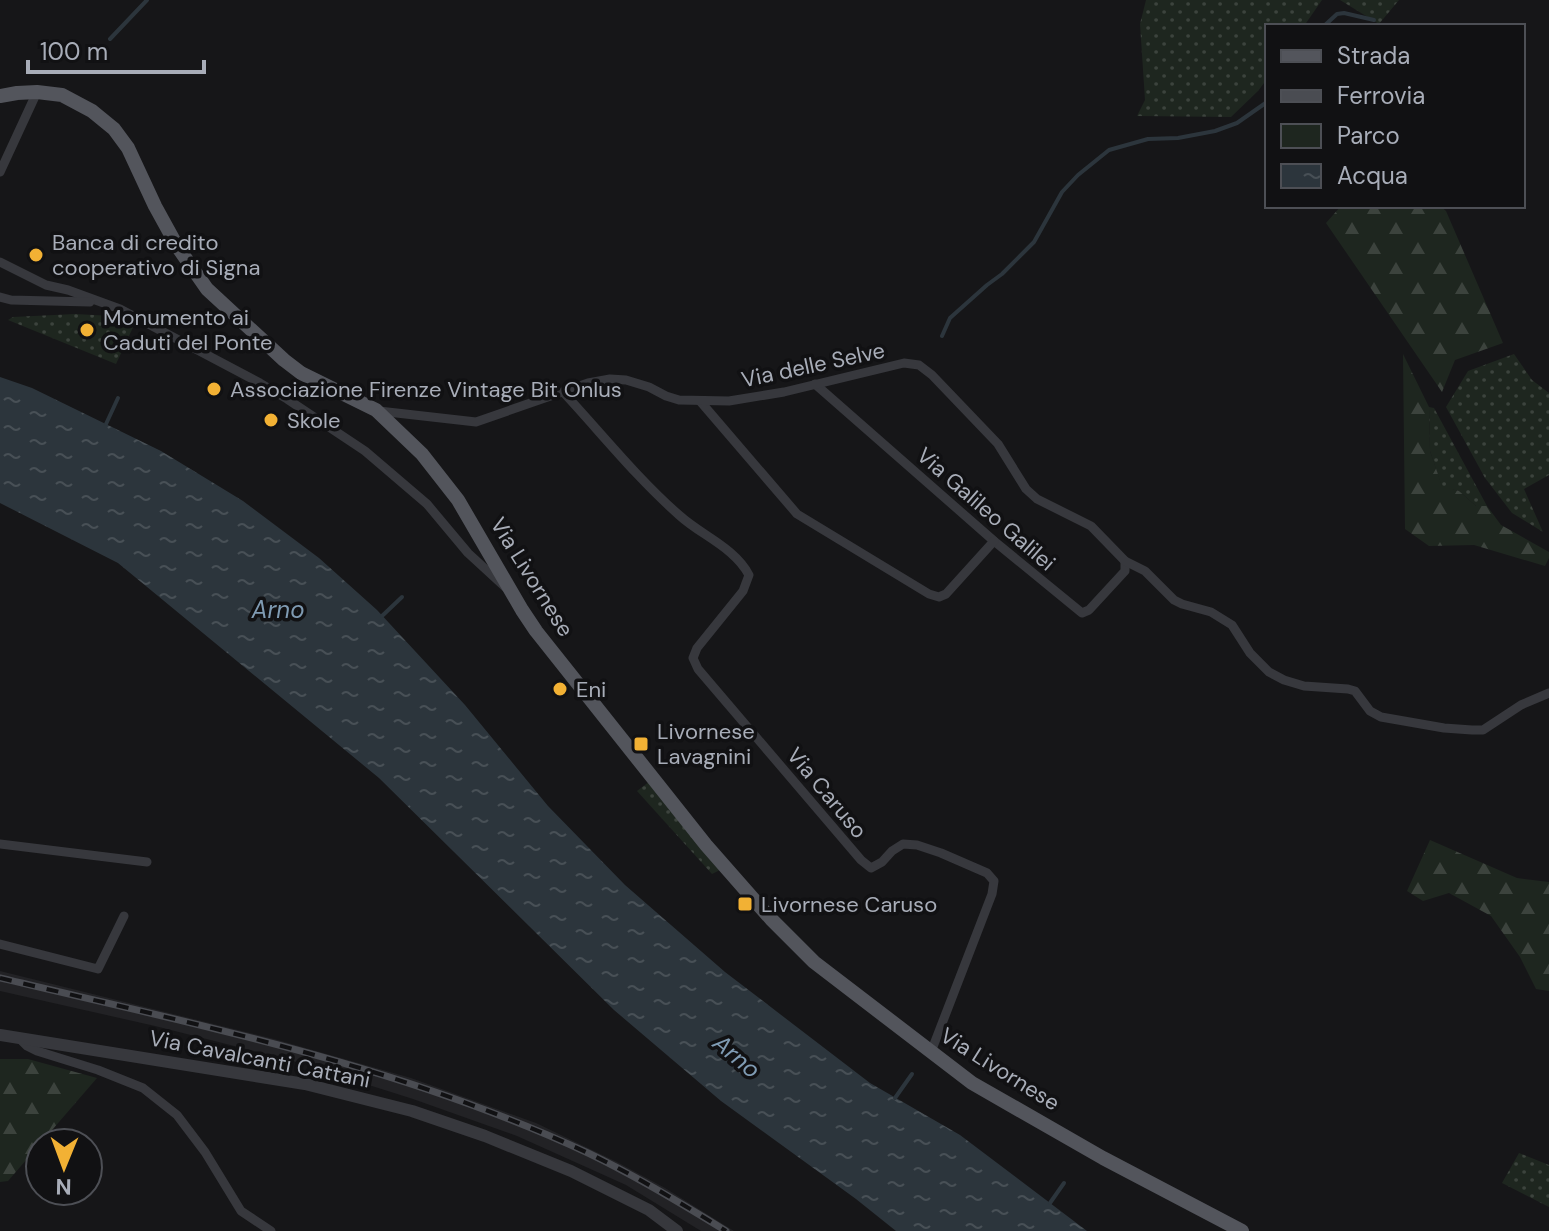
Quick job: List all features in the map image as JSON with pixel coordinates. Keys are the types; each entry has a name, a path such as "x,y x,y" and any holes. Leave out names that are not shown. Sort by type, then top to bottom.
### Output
{"main road":[{"name":"Via Livornese","path":"0,96 37,92 62,95 79,102 114,129 128,148 177,246 207,289 301,373 376,410 422,454 458,500 536,631 706,845 771,919 814,962 972,1083 1103,1158 1242,1231"}],"street":[{"path":"0,172 37,92"},
{"path":"0,262 46,285 101,302 154,326 260,383 365,451 427,504 468,553 513,594"},
{"path":"0,297 11,300 101,302"},
{"name":"Via delle Selve","path":"376,410 476,422 588,383 610,379 626,380 679,400 729,401 904,363 919,365 998,444 1026,489 1037,499 1091,526 1125,561 1145,571 1174,600 1211,612 1232,625 1250,653 1269,672 1292,684 1355,691 1370,711 1381,717 1444,728 1483,730 1521,705 1549,693"},
{"name":"Via Galileo Galilei","path":"815,384 994,541 1082,613 1089,610 1125,571 1125,561"},
{"name":"Via Caruso","path":"564,393 655,493 742,561 749,575 743,591 697,648 693,658 698,669 861,860 871,868 903,844 917,845 987,873 994,881 992,894 931,1052"},
{"path":"700,401 797,514 929,594 939,597 946,594 994,541"},
{"path":"0,844 147,862"},
{"path":"0,944 98,969 124,916"},
{"name":"Via Cavalcanti Cattani","path":"0,1035 305,1084 412,1111 571,1171 649,1210 677,1231"},
{"path":"18,1037 37,1051 143,1088 177,1115 217,1170 241,1211 271,1231"}],"shaded area":[{"path":"0,971 274,1039 411,1078 536,1123 665,1188 734,1231 701,1231 626,1185 517,1136 413,1099 293,1061 0,991"}],"green space":[{"path":"1146,0 1322,0 1305,24 1265,24 1265,82 1231,117 1137,116 1145,100 1140,24"},
{"path":"1340,0 1399,0 1379,24"},
{"path":"1339,208 1442,208 1503,343 1455,360 1442,392 1326,223"},
{"path":"112,316 135,323 116,364 8,320 13,317"},
{"path":"1403,354 1429,407 1430,451 1442,486 1459,491 1476,506 1487,506 1501,525 1549,552 1545,566 1474,545 1429,546 1405,529"},
{"path":"1514,354 1532,380 1549,393 1549,475 1524,489 1543,532 1512,513 1485,478 1446,407 1468,371"},
{"path":"1429,407 1434,408 1487,506 1476,506 1459,491 1442,487 1430,451"},
{"path":"650,781 720,870 712,874 637,791"},
{"path":"1430,840 1517,878 1549,882 1549,991 1536,989 1520,957 1491,916 1449,893 1423,901 1407,891"},
{"path":"0,1059 28,1059 97,1078 55,1127 24,1127 24,1162 8,1181 0,1182"},
{"path":"1519,1153 1549,1165 1549,1207 1502,1183"}],"water":[{"name":"Arno","path":"0,377 32,388 161,451 243,501 319,558 377,610 465,705 548,806 625,885 725,972 870,1083 960,1135 1087,1231 896,1231 721,1101 614,1010 379,778 118,563 0,503"}],"waterway":[{"path":"110,39 147,0"},
{"path":"1326,24 1337,14 1344,13 1374,20"},
{"path":"942,336 950,318 1034,242 1062,192 1109,150 1148,139 1178,138 1215,131 1237,123 1265,103"},
{"path":"106,424 118,398"},
{"path":"382,616 402,597"},
{"path":"895,1098 912,1074"},
{"path":"1050,1203 1064,1183"}],"railway":[{"path":"0,978 298,1050 446,1096 588,1153 726,1231"}],"place":[{"name":"Banca di credito cooperativo di Signa","path":"36,255"},
{"name":"Monumento ai Caduti del Ponte","path":"87,330"},
{"name":"Associazione Firenze Vintage Bit Onlus","path":"214,389"},
{"name":"Skole","path":"271,420"},
{"name":"Eni","path":"560,689"},
{"name":"Livornese Lavagnini","path":"641,744"},
{"name":"Livornese Caruso","path":"745,904"}]}
